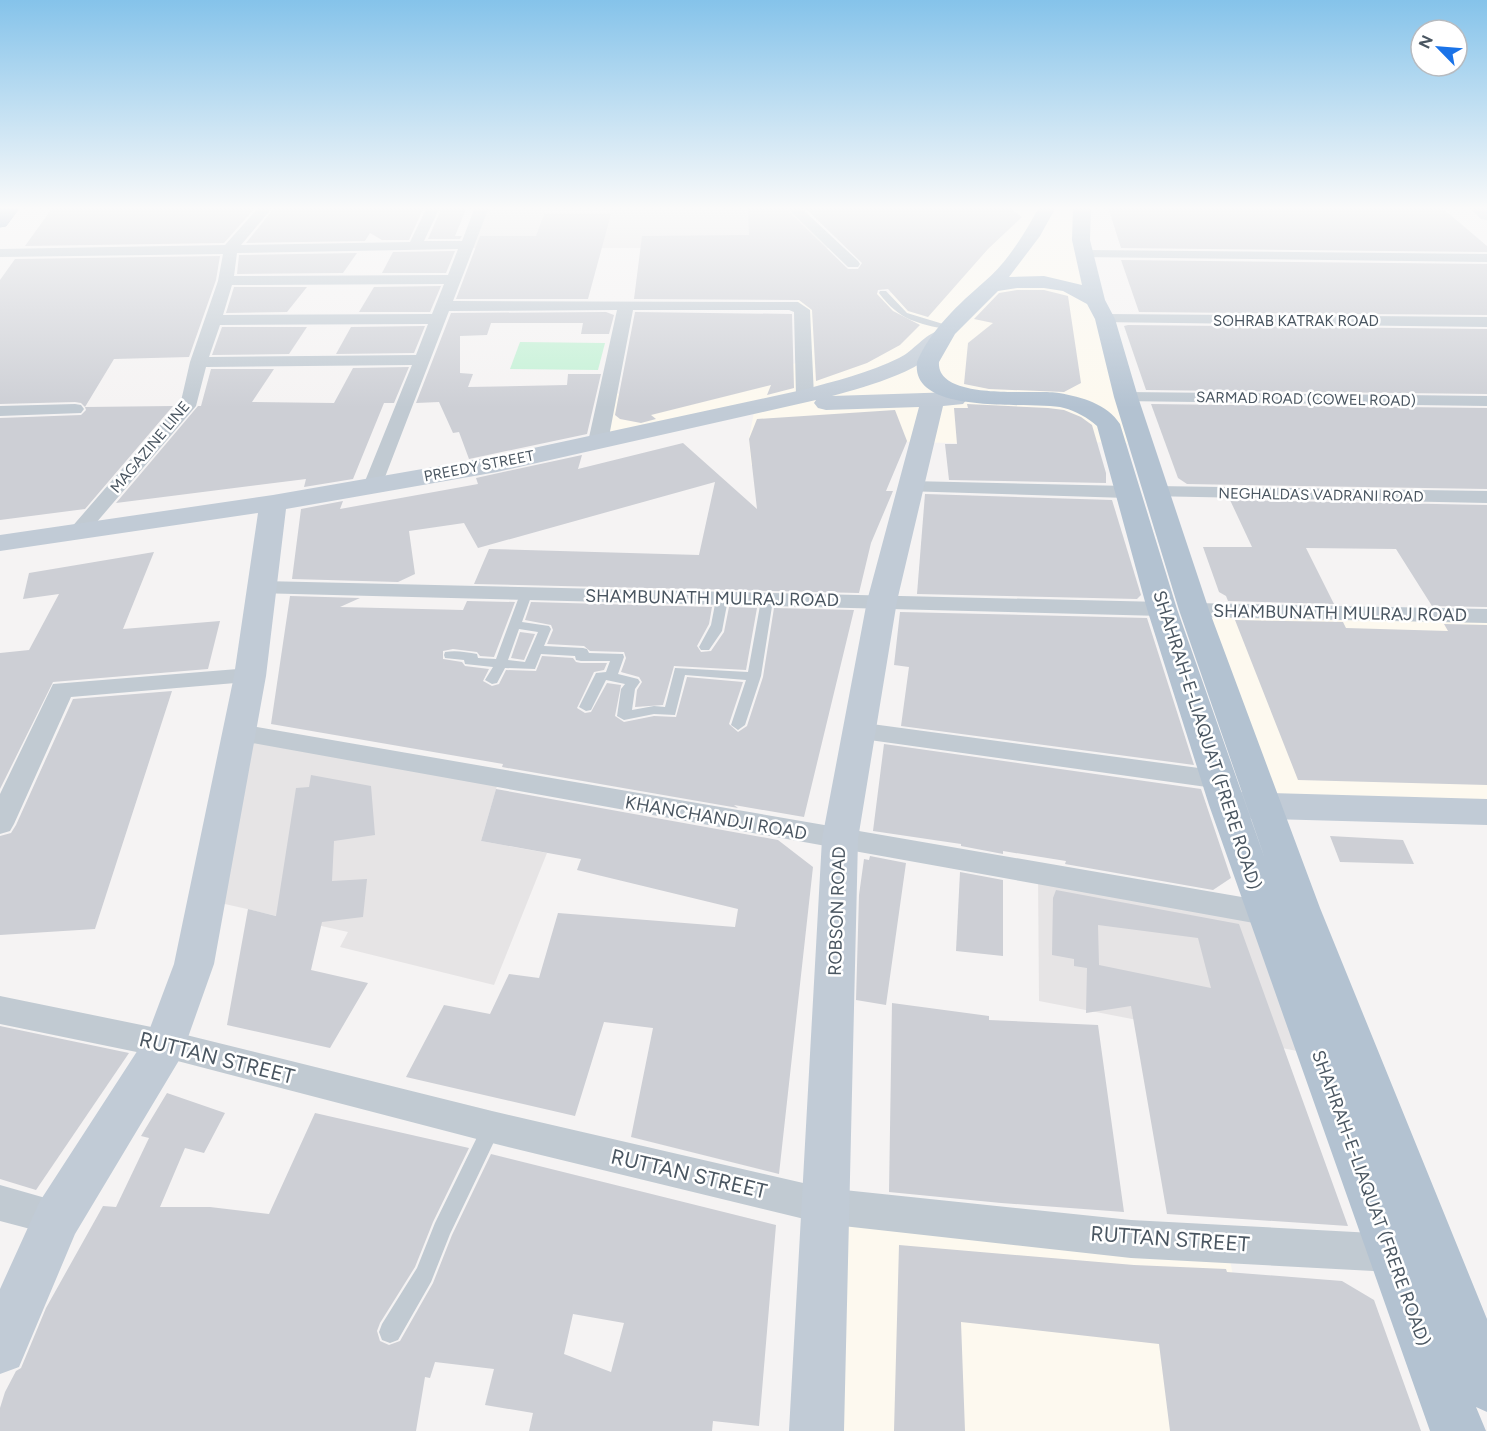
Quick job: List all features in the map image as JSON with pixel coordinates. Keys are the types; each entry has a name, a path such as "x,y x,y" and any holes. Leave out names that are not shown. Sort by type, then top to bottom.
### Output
{"main road":[{"name":"SHAHRAH-E-LIAQUAT (FRERE ROAD)","path":"1000,274 945,332 927,363 929,375 940,386 948,390 981,398 1052,399 1086,407 1100,415 1108,424 1162,609 1238,797 1301,908 1487,1385"},
{"name":"SHAHRAH-E-LIAQUAT (FRERE ROAD)","path":"1091,274 1104,321 1109,393 1155,492 1194,610 1265,913 1458,1431"},
{"path":"989,287 1029,280 1073,287 1104,321"},
{"path":"1052,399 1109,393"}],"street":[{"name":"MAGAZINE LINE","path":"77,533 190,402 199,362 227,274"},
{"path":"373,486 456,274"},
{"path":"226,281 454,279"},
{"path":"213,320 626,306 780,304 799,307 802,310 805,396"},
{"path":"598,442 626,306"},
{"name":"SOHRAB KATRAK ROAD","path":"1104,321 1487,322"},
{"name":"PREEDY STREET","path":"0,543 273,503 497,464 805,396 857,382 909,362 945,332"},
{"path":"199,362 422,360"},
{"name":"SARMAD ROAD (COWEL ROAD)","path":"1109,393 1487,401"},
{"path":"756,406 981,398"},
{"name":"ROBSON ROAD","path":"817,1431 840,839 857,731 882,601 933,400"},
{"path":"0,411 75,409"},
{"path":"911,487 1127,492"},
{"name":"NEGHALDAS VADRANI ROAD","path":"1155,492 1487,496"},
{"path":"0,1348 57,1218 166,1044 194,964 250,676 273,503"},
{"name":"SHAMBUNATH MULRAJ ROAD","path":"263,588 1162,609"},
{"name":"SHAMBUNATH MULRAJ ROAD","path":"1194,610 1487,616"},
{"path":"0,824 62,690 250,676"},
{"path":"857,731 1238,797 1487,812"},
{"name":"KHANCHANDJI ROAD","path":"239,733 1265,913"},
{"name":"RUTTAN STREET","path":"0,1010 166,1044 492,1127 825,1206 1131,1239 1392,1253"},
{"path":"0,1203 57,1218"}],"lane":[{"path":"883,293 897,311 908,318 945,332"},
{"path":"492,680 501,663 526,594"},
{"path":"705,647 714,637 722,599"},
{"path":"738,725 743,703 754,676 767,600"},
{"path":"450,656 472,657 470,661 530,666 545,629 514,626"},
{"path":"536,650 583,652 581,657 618,657 611,676"},
{"path":"586,708 601,676 611,676 633,682 628,689 624,716 654,710 670,712 680,671 754,676"},
{"path":"390,1332 424,1275 442,1230 492,1127"}],"shaded area":[{"path":"927,274 1097,274 1105,319 1140,444 1017,439 1018,445 878,441 848,456 751,465 749,438 755,407 598,442 608,394 695,391 803,361 797,293 919,293"},
{"path":"1193,610 1487,616 1487,811 1265,807"},
{"path":"239,733 499,779 481,841 547,853 494,985 340,947 348,932 207,900"},
{"path":"1038,872 1265,913 1318,1055 1039,1001"},
{"path":"824,1206 1227,1244 1262,1431 816,1431"}],"green space":[{"path":"520,342 605,343 598,370 510,369"}],"building":[{"path":"4,274 217,274 189,357 114,359 85,407 75,402 0,404 0,280"},
{"path":"466,274 595,274 588,299 456,299"},
{"path":"637,274 966,274 928,317 908,311 888,289 878,290 877,294 893,311 920,325 900,345 867,363 816,381 812,310 799,300 634,299"},
{"path":"1126,274 1487,274 1487,315 1139,312"},
{"path":"441,286 430,312 359,312 374,287"},
{"path":"234,287 307,287 287,312 226,313"},
{"path":"1044,290 1068,296 1081,383 1064,392 989,389 964,384 968,343 993,323 974,319 999,293"},
{"path":"606,312 614,315 609,334 581,334 583,323 491,323 487,335 460,336 460,373 473,374 468,387 567,385 568,374 601,374 587,434 469,459 459,432 453,433 439,402 416,403 451,313"},
{"path":"635,312 792,314 794,388 767,395 771,385 651,415 656,419 641,423 620,419 615,415"},
{"path":"425,326 414,353 336,354 351,327"},
{"path":"1124,326 1487,329 1487,394 1146,390"},
{"path":"222,327 307,327 289,354 212,355"},
{"path":"409,367 394,403 384,403 353,479 304,487 306,479 116,503 198,406 201,406 211,369 274,369 252,402 334,403 353,368"},
{"path":"967,404 1048,408 1064,410 1081,417 1092,425 1106,473 1106,483 949,480 945,444 957,444 954,408 968,408"},
{"path":"1151,404 1487,408 1487,489 1187,484 1178,478"},
{"path":"173,406 85,509 0,520 0,418 81,415 86,410 85,407"},
{"path":"895,410 907,441 886,491 893,491 871,543 859,593 474,584 489,549 699,555 715,482 478,548 464,523 409,531 415,574 398,582 292,579 301,509 343,501 340,509 478,484 476,478 582,455 578,469 683,443 757,509 749,439 757,419"},
{"path":"925,494 1112,500 1141,595 1137,599 917,594"},
{"path":"1230,500 1487,505 1487,607 1432,606 1396,549 1306,548 1334,604 1228,601 1226,596 1219,592 1203,547 1252,547"},
{"path":"154,552 123,629 220,621 208,669 53,682 0,789 0,653 29,650 59,594 23,599 29,573"},
{"path":"290,596 360,598 340,607 463,610 467,601 515,602 494,657 453,649 443,651 443,659 462,662 465,666 489,669 483,681 492,686 499,684 506,670 536,671 542,656 573,658 576,662 581,663 607,663 604,670 594,672 577,708 585,713 591,712 607,683 621,685 615,716 624,722 654,716 676,717 687,677 743,682 729,724 738,732 747,726 763,677 774,608 854,610 804,817 734,805 738,808 502,767 503,764 271,724"},
{"path":"531,602 712,607 709,624 697,646 701,652 711,651 724,632 729,607 757,608 746,670 674,666 663,705 635,707 637,690 642,682 639,677 621,672 626,658 624,652 590,651 584,646 547,644 553,630 551,625 525,620"},
{"path":"900,612 1147,618 1194,765 901,726 909,667 894,665"},
{"path":"1235,620 1343,622 1346,628 1448,631 1444,624 1487,625 1487,785 1298,780"},
{"path":"520,632 535,634 524,660 511,658"},
{"path":"172,691 95,929 0,935 0,836 11,833 16,825 73,699"},
{"path":"884,744 1201,789 1231,878 1213,890 1065,864 1066,861 1003,851 1003,854 961,846 961,844 873,831"},
{"path":"311,775 371,786 375,835 334,841 332,881 367,879 363,917 322,922 311,970 368,983 330,1048 227,1025 248,909 276,916 296,788 309,787"},
{"path":"496,789 778,840 813,867 779,1174 631,1137 653,1028 604,1022 575,1116 406,1077 444,1005 490,1014 509,974 539,978 558,913 735,927 738,909 577,870 581,859 481,841"},
{"path":"1330,836 1403,840 1414,864 1340,862"},
{"path":"870,856 906,863 886,1005 856,1000 859,895 864,859 869,860"},
{"path":"960,872 1003,880 1003,956 956,951"},
{"path":"1056,890 1239,924 1348,1226 1167,1214 1131,1006 1086,1013 1087,968 1074,966 1074,959 1052,955 1053,898","holes":["1098,925 1198,938 1211,988 1099,965"]},
{"path":"892,1003 989,1016 989,1020 1098,1025 1124,1212 889,1192"},
{"path":"0,1026 129,1053 36,1190 0,1179"},
{"path":"167,1093 225,1113 204,1153 185,1148 160,1207 210,1207 269,1214 315,1113 469,1148 433,1222 415,1267 380,1323 377,1331 380,1341 389,1345 400,1341 433,1283 452,1235 491,1154 776,1225 759,1426 713,1421 712,1431 529,1431 533,1413 485,1405 494,1369 435,1362 430,1378 425,1377 416,1431 0,1431 0,1408 5,1392 16,1371 21,1368 46,1308 103,1206 116,1207 149,1138 141,1136","holes":["573,1314 624,1323 611,1372 564,1354"]},
{"path":"899,1245 1134,1265 1226,1269 1227,1272 1342,1281 1374,1300 1421,1431 1170,1431 1159,1344 961,1322 965,1431 894,1431"}]}
